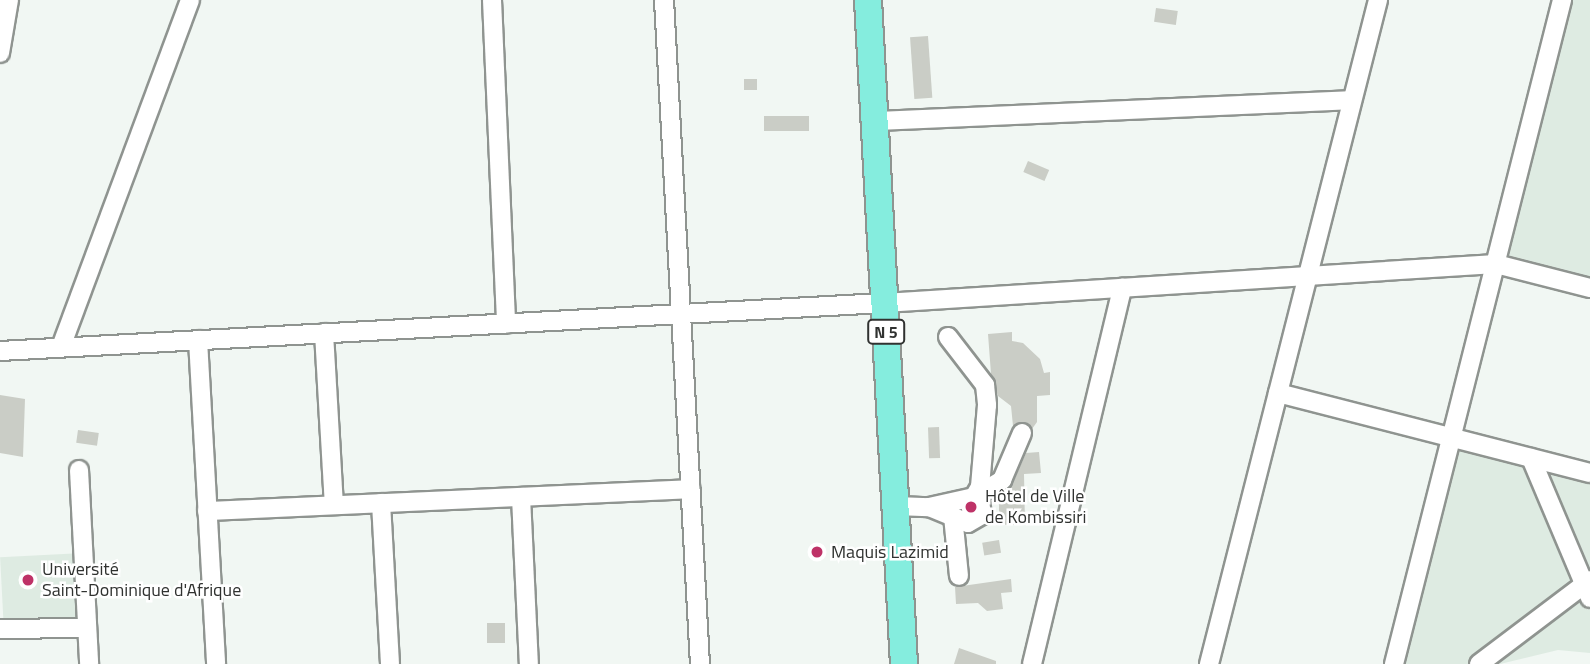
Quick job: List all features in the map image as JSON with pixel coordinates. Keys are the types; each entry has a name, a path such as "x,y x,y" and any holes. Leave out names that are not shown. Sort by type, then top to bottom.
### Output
{"highway":[{"name":"N 5","path":"868,0 904,664"}],"street":[{"path":"0,53 9,0"},
{"path":"61,347 190,0"},
{"path":"492,0 506,324"},
{"path":"664,0 700,664"},
{"path":"1209,664 1377,0"},
{"path":"1394,664 1562,0"},
{"path":"874,121 1352,100"},
{"path":"0,351 884,303 1496,264 1590,288"},
{"path":"1032,664 1122,288"},
{"path":"324,333 334,505"},
{"path":"948,337 985,385 980,486 974,497"},
{"path":"198,340 216,664"},
{"path":"1278,393 1590,473"},
{"path":"896,506 929,507 974,497 1002,480 1022,433"},
{"path":"1479,664 1588,588 1531,458"},
{"path":"79,470 89,664"},
{"path":"207,511 691,489"},
{"path":"521,497 529,664"},
{"path":"929,507 976,522 982,515 982,506 974,497"},
{"path":"381,503 390,664"},
{"path":"953,516 959,576"},
{"path":"0,629 87,628"}],"shaded area":[{"path":"1562,0 1590,0 1590,288 1496,264"},
{"path":"1452,438 1590,473 1590,653 1558,650 1500,664 1394,664"},
{"path":"83,553 87,628 4,632 0,557"}],"building":[{"path":"1156,8 1178,11 1176,25 1154,22"},
{"path":"928,36 932,98 914,99 910,37"},
{"path":"744,79 757,79 757,90 744,90"},
{"path":"764,116 809,116 809,131 764,131"},
{"path":"1028,161 1049,170 1044,181 1023,172"},
{"path":"1012,332 1012,341 1023,343 1040,359 1044,373 1050,372 1050,395 1037,396 1037,422 1032,429 1021,422 1013,426 1011,406 998,396 991,374 988,334"},
{"path":"0,395 25,399 23,457 0,453"},
{"path":"928,427 939,427 940,458 929,458"},
{"path":"78,430 99,433 97,446 76,443"},
{"path":"1039,452 1041,473 1024,474 1025,524 999,525 999,495 1012,485 1026,453"},
{"path":"999,540 1001,553 984,555 982,543"},
{"path":"1011,579 1012,592 1001,593 1003,609 987,611 978,603 956,604 955,587"},
{"path":"487,623 505,623 505,643 487,643"},
{"path":"959,648 996,661 996,664 954,664"}],"place":[{"name":"Hôtel de Ville de Kombissiri","path":"971,507"},
{"name":"Maquis Lazimid","path":"817,552"},
{"name":"Université Saint-Dominique d'Afrique","path":"28,580"}]}
